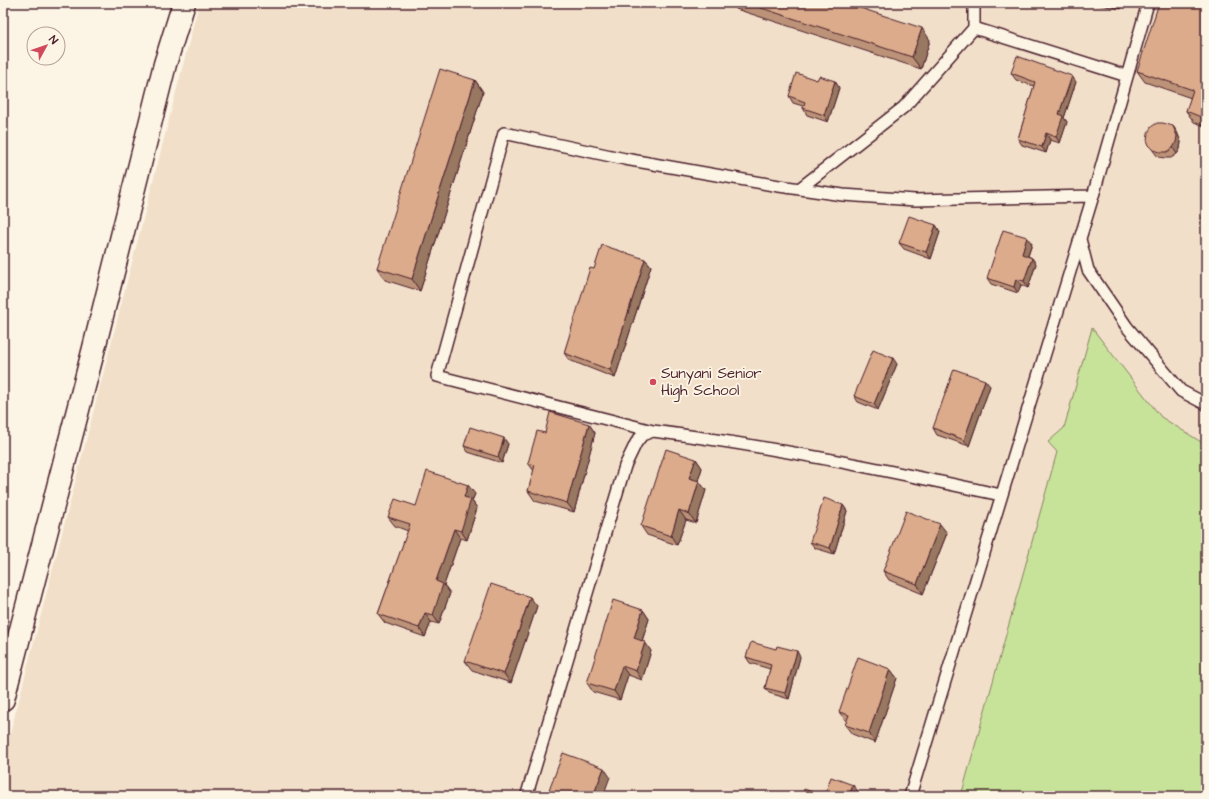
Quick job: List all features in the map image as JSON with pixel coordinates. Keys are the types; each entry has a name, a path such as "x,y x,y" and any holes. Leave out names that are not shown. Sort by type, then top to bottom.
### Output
{"street":[{"path":"3,699 6,674 94,348 165,64 184,3"}],"lane":[{"path":"799,189 904,107 974,28 974,3"},
{"path":"910,796 1093,196 1148,3"},
{"path":"974,28 1127,76"},
{"path":"1001,495 856,464 653,431 437,376 504,133 625,159 799,189 843,195 916,200 1093,196"},
{"path":"1080,238 1088,270 1126,327 1181,390 1206,404"},
{"path":"527,794 625,466 636,443 642,435 653,431"}],"shaded area":[{"name":"Sunyani Senior High School","path":"199,3 1206,3 1206,796 3,796 3,761"}],"green space":[{"path":"1092,328 1161,417 1206,445 1206,796 961,796 1057,452 1048,442 1064,428"}],"building":[{"path":"746,3 845,3 922,28 912,57"},
{"path":"1159,3 1206,3 1206,119 1186,111 1193,90 1137,71"},
{"path":"1017,56 1072,76 1059,114 1063,116 1056,137 1046,133 1042,147 1018,139 1035,82 1011,73"},
{"path":"440,69 475,80 412,279 377,268"},
{"path":"796,73 817,80 819,76 835,81 824,115 803,108 805,102 789,96"},
{"path":"1157,123 1173,126 1177,136 1173,148 1167,152 1154,150 1149,145 1147,140 1151,127"},
{"path":"1206,206 1206,219 1202,218"},
{"path":"909,216 936,225 926,252 899,243"},
{"path":"1003,230 1027,237 1022,254 1032,258 1024,281 1016,279 1014,287 987,278"},
{"path":"602,245 645,259 610,370 564,353 590,268 594,269"},
{"path":"873,350 893,358 874,404 854,396"},
{"path":"954,369 985,380 964,440 933,428"},
{"path":"550,412 589,424 567,503 528,491 535,465 528,463 537,431 545,433"},
{"path":"470,427 504,438 498,457 464,446"},
{"path":"666,449 696,459 689,478 699,481 689,514 679,510 671,536 641,526"},
{"path":"427,471 468,485 464,497 471,499 461,531 454,529 436,581 443,584 433,615 425,613 419,628 378,614 410,524 388,517 395,499 416,506"},
{"path":"824,498 843,505 830,548 810,542"},
{"path":"906,511 940,524 917,584 883,571"},
{"path":"491,584 530,597 504,674 465,661"},
{"path":"613,600 643,610 634,638 645,642 636,671 622,666 614,691 587,683"},
{"path":"751,642 776,649 777,646 797,651 785,693 765,688 771,665 746,657"},
{"path":"858,657 890,669 869,733 845,725 849,715 839,712"},
{"path":"563,753 604,768 593,796 547,796"},
{"path":"831,777 853,785 849,796 824,796"},
{"path":"804,789 823,796 802,796"}],"place":[{"name":"Sunyani Senior High School","path":"653,382"}]}
